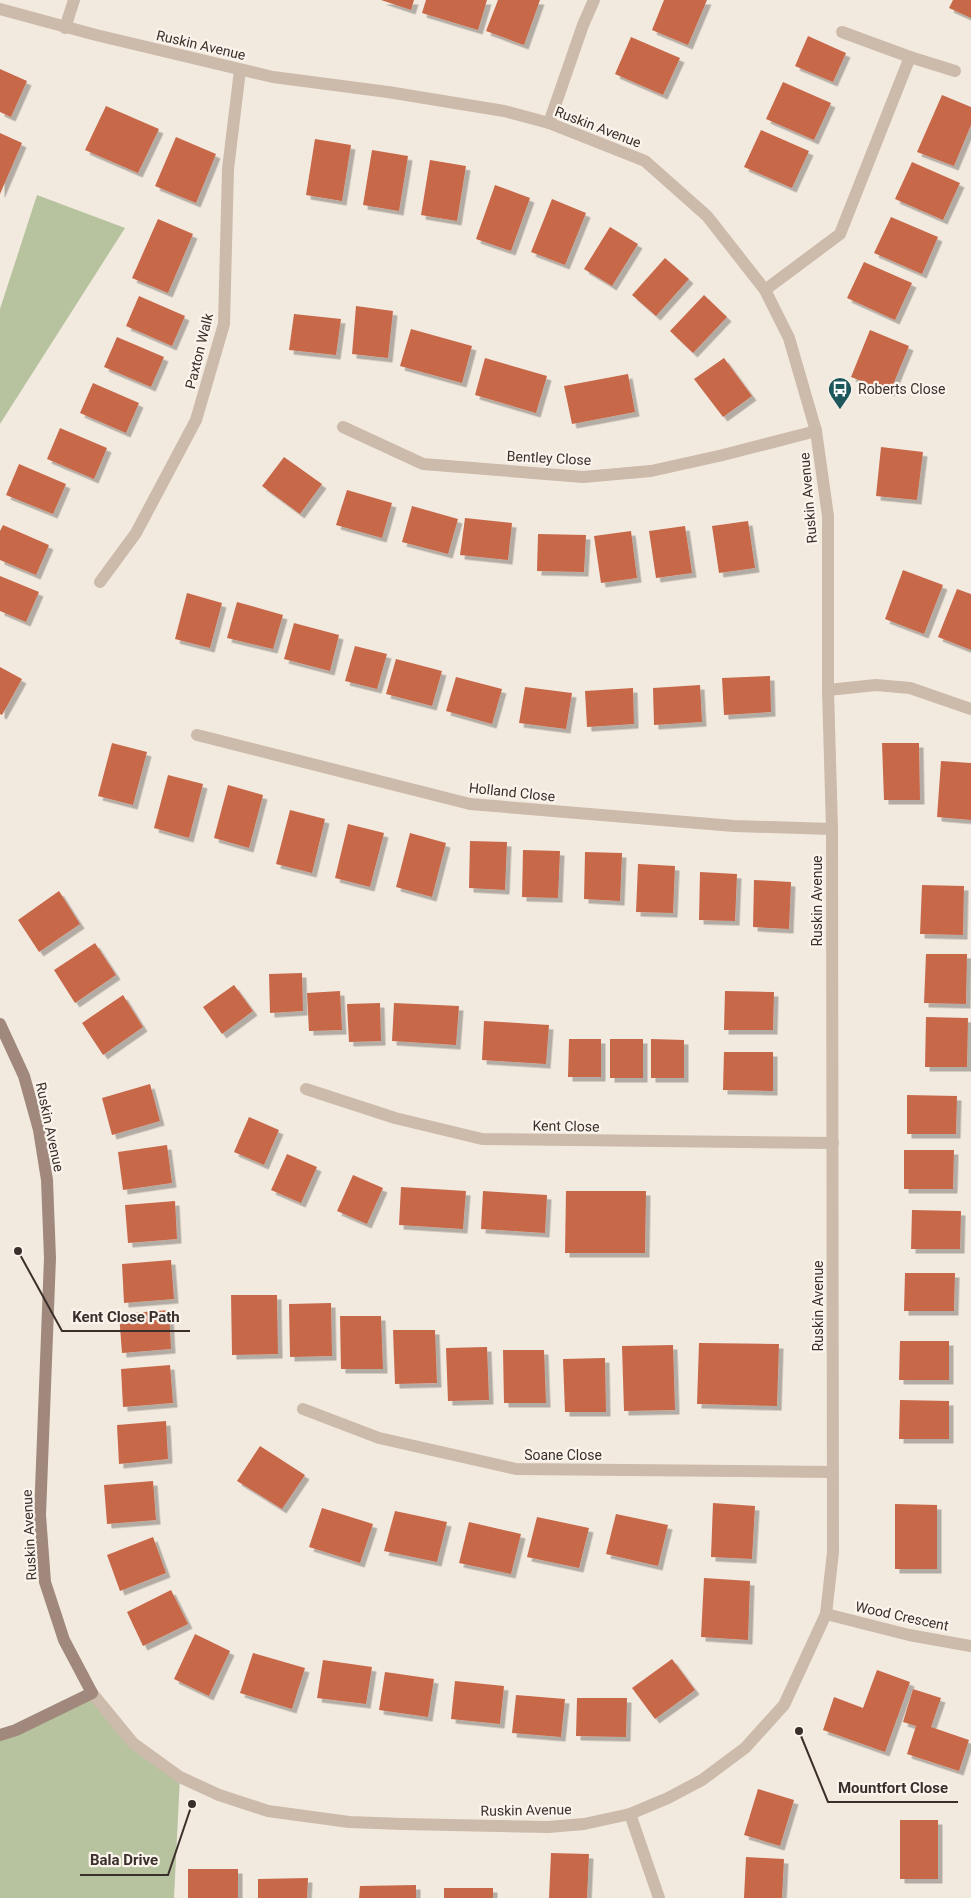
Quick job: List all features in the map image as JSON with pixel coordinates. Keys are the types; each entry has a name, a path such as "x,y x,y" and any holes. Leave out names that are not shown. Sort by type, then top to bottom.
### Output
{"street":[{"path":"65,28 74,0"},
{"path":"550,123 583,25 594,0"},
{"name":"Ruskin Avenue","path":"0,9 65,28 273,77 388,92 504,111 550,123 645,161 707,216 765,290 789,338 816,431 828,516 828,690 832,828 833,1552 826,1614 784,1705 746,1748 702,1780 668,1798 630,1814 584,1824 548,1827 349,1822 268,1811 219,1795 180,1777 133,1743 92,1692 64,1640 45,1582 40,1515 50,1258 47,1180 39,1130 24,1076 0,1024"},
{"path":"842,32 955,71"},
{"path":"765,290 840,234 910,57"},
{"name":"Paxton Walk","path":"100,582 136,533 196,420 224,324 228,169 240,70"},
{"name":"Bentley Close","path":"343,428 423,464 583,477 651,471 816,431"},
{"path":"828,690 876,685 910,688 971,709"},
{"name":"Holland Close","path":"197,735 470,804 734,826 832,828"},
{"name":"Kent Close","path":"306,1089 395,1118 482,1140 832,1144"},
{"name":"Soane Close","path":"303,1409 379,1438 516,1469 833,1472"},
{"name":"Wood Crescent","path":"826,1614 909,1635 971,1646"},
{"path":"0,1735 16,1730 92,1692"},
{"path":"630,1814 659,1898"}],"green space":[{"path":"37,195 125,228 0,424 0,309"},
{"path":"92,1693 133,1743 180,1777 174,1898 0,1898 0,1735"}],"building":[{"path":"381,0 414,0 411,10"},
{"path":"426,0 487,0 478,30 422,13"},
{"path":"498,0 540,0 524,45 486,31"},
{"path":"664,0 707,0 688,45 652,30"},
{"path":"953,0 971,0 971,18 949,8"},
{"path":"808,36 846,53 833,82 795,66"},
{"path":"631,37 680,58 663,95 615,74"},
{"path":"0,69 27,81 11,117 0,112"},
{"path":"783,82 831,103 814,140 766,119"},
{"path":"942,95 971,107 971,125 954,166 917,152"},
{"path":"106,106 159,129 138,173 85,150"},
{"path":"761,130 809,151 792,188 744,167"},
{"path":"0,133 22,143 0,194"},
{"path":"176,137 216,154 196,203 155,186"},
{"path":"315,139 351,145 342,201 306,195"},
{"path":"372,150 408,156 399,211 363,205"},
{"path":"430,160 466,166 457,221 421,215"},
{"path":"912,162 960,183 943,220 895,199"},
{"path":"495,185 530,198 511,251 476,239"},
{"path":"552,199 586,213 565,265 531,252"},
{"path":"891,217 938,237 922,274 874,253"},
{"path":"158,219 193,234 168,293 132,278"},
{"path":"610,227 638,244 612,286 584,269"},
{"path":"665,258 689,279 656,316 632,295"},
{"path":"864,262 912,283 895,320 847,298"},
{"path":"704,295 727,317 693,353 670,331"},
{"path":"139,296 185,316 172,346 126,326"},
{"path":"356,306 393,311 388,358 352,354"},
{"path":"294,314 341,319 336,355 289,350"},
{"path":"411,329 472,346 462,383 400,366"},
{"path":"870,330 909,346 890,392 851,377"},
{"path":"117,337 164,357 151,387 104,367"},
{"path":"485,358 547,376 536,413 475,395"},
{"path":"724,358 752,396 723,417 694,379"},
{"path":"628,374 635,412 572,424 564,386"},
{"path":"93,383 139,403 126,433 80,413"},
{"path":"60,428 107,448 94,479 47,459"},
{"path":"881,447 923,452 917,500 876,496"},
{"path":"284,457 322,484 300,514 262,486"},
{"path":"19,464 66,484 53,514 6,495"},
{"path":"347,490 392,503 382,538 336,525"},
{"path":"412,506 458,519 448,554 402,542"},
{"path":"465,518 512,523 508,560 460,555"},
{"path":"748,521 755,568 719,573 712,526"},
{"path":"3,525 49,545 36,575 0,560 0,531"},
{"path":"685,526 692,573 656,578 649,531"},
{"path":"631,531 637,578 601,583 594,536"},
{"path":"538,534 586,535 584,572 537,571"},
{"path":"903,570 943,585 924,634 885,619"},
{"path":"0,576 39,592 26,622 0,611"},
{"path":"957,589 971,594 971,650 938,637"},
{"path":"187,593 222,603 210,648 175,639"},
{"path":"237,602 283,615 273,649 227,638"},
{"path":"294,623 339,635 330,671 284,659"},
{"path":"355,646 387,654 377,689 345,681"},
{"path":"396,659 442,671 432,706 386,694"},
{"path":"0,667 22,679 2,715 0,714"},
{"path":"770,676 771,712 724,715 722,678"},
{"path":"456,677 502,689 492,724 446,711"},
{"path":"700,685 702,722 654,725 653,688"},
{"path":"525,687 572,693 566,729 519,723"},
{"path":"633,688 634,724 587,727 585,691"},
{"path":"112,743 147,752 133,805 98,796"},
{"path":"882,743 919,743 920,800 884,800"},
{"path":"941,761 971,763 971,820 937,817"},
{"path":"168,775 203,784 189,838 154,828"},
{"path":"228,785 263,795 249,848 214,838"},
{"path":"290,810 325,819 312,873 276,864"},
{"path":"348,824 384,833 370,887 335,878"},
{"path":"410,833 446,843 432,897 396,887"},
{"path":"470,841 507,842 505,890 469,888"},
{"path":"523,850 560,851 558,898 522,897"},
{"path":"585,852 622,853 620,901 584,899"},
{"path":"638,864 675,866 673,913 636,912"},
{"path":"700,872 737,874 735,921 699,920"},
{"path":"754,880 791,882 789,929 753,927"},
{"path":"922,885 964,886 963,935 920,934"},
{"path":"59,891 80,924 39,952 18,920"},
{"path":"95,943 116,975 75,1003 54,970"},
{"path":"926,954 967,954 966,1004 924,1003"},
{"path":"302,973 303,1011 270,1013 269,974"},
{"path":"234,985 253,1011 222,1034 203,1007"},
{"path":"340,991 342,1030 309,1031 307,993"},
{"path":"725,991 774,992 773,1030 724,1030"},
{"path":"123,995 143,1027 103,1055 82,1023"},
{"path":"380,1003 381,1041 349,1042 347,1004"},
{"path":"394,1003 459,1006 456,1045 392,1041"},
{"path":"926,1017 968,1018 967,1067 925,1067"},
{"path":"484,1021 549,1025 546,1064 482,1060"},
{"path":"569,1039 601,1039 601,1077 568,1077"},
{"path":"610,1039 643,1039 643,1078 610,1078"},
{"path":"651,1039 684,1040 684,1078 651,1078"},
{"path":"724,1052 773,1052 773,1091 723,1090"},
{"path":"150,1084 160,1121 112,1135 102,1098"},
{"path":"907,1095 957,1096 956,1134 907,1134"},
{"path":"249,1117 279,1130 264,1165 234,1152"},
{"path":"167,1145 172,1183 123,1190 118,1152"},
{"path":"904,1150 954,1150 953,1189 904,1189"},
{"path":"287,1154 317,1167 301,1203 271,1190"},
{"path":"353,1175 383,1188 367,1224 337,1211"},
{"path":"401,1187 466,1191 463,1229 399,1225"},
{"path":"483,1191 547,1195 545,1233 481,1229"},
{"path":"566,1191 646,1191 645,1253 565,1253"},
{"path":"175,1201 177,1239 128,1243 125,1205"},
{"path":"912,1210 961,1211 960,1249 911,1249"},
{"path":"171,1260 174,1299 124,1303 122,1264"},
{"path":"905,1273 955,1273 954,1311 904,1311"},
{"path":"231,1295 277,1295 278,1354 232,1355"},
{"path":"331,1303 332,1356 290,1357 289,1304"},
{"path":"169,1310 171,1349 122,1353 119,1314"},
{"path":"340,1316 381,1316 383,1369 341,1369"},
{"path":"393,1330 435,1330 437,1383 395,1384"},
{"path":"900,1341 949,1341 949,1380 899,1380"},
{"path":"699,1343 779,1344 777,1406 697,1404"},
{"path":"673,1345 675,1410 624,1411 622,1346"},
{"path":"487,1347 489,1400 448,1401 446,1348"},
{"path":"503,1350 544,1350 546,1403 504,1403"},
{"path":"605,1358 606,1412 565,1412 563,1359"},
{"path":"170,1365 173,1403 123,1407 121,1369"},
{"path":"900,1400 949,1401 949,1439 899,1439"},
{"path":"166,1421 168,1459 119,1464 117,1425"},
{"path":"260,1446 305,1475 282,1509 237,1481"},
{"path":"153,1481 156,1520 107,1524 104,1485"},
{"path":"713,1503 755,1506 752,1559 711,1557"},
{"path":"895,1504 937,1505 937,1569 895,1569"},
{"path":"322,1508 373,1524 360,1563 309,1547"},
{"path":"395,1511 447,1522 437,1562 384,1551"},
{"path":"616,1514 668,1525 658,1566 606,1554"},
{"path":"537,1517 589,1528 579,1568 527,1557"},
{"path":"469,1522 521,1534 511,1574 459,1563"},
{"path":"153,1537 166,1573 120,1591 107,1555"},
{"path":"704,1578 750,1581 748,1640 701,1637"},
{"path":"171,1590 188,1624 143,1646 127,1612"},
{"path":"195,1634 230,1651 209,1696 174,1679"},
{"path":"253,1653 305,1668 292,1709 240,1693"},
{"path":"672,1659 695,1690 655,1719 632,1688"},
{"path":"323,1660 372,1667 366,1704 317,1698"},
{"path":"877,1670 910,1682 885,1752 823,1730 834,1697 863,1708"},
{"path":"385,1672 434,1679 428,1717 379,1710"},
{"path":"455,1681 504,1686 500,1724 451,1719"},
{"path":"913,1689 941,1698 931,1727 969,1740 959,1771 907,1754 916,1726 903,1722"},
{"path":"516,1695 565,1699 561,1737 512,1733"},
{"path":"577,1698 627,1698 626,1737 576,1736"},
{"path":"758,1789 794,1800 780,1846 744,1835"},
{"path":"900,1820 938,1820 938,1879 900,1879"},
{"path":"551,1853 589,1854 587,1898 549,1898"},
{"path":"746,1857 784,1859 782,1898 744,1898"},
{"path":"188,1869 238,1869 238,1898 188,1898"},
{"path":"308,1878 307,1898 258,1898 258,1879"},
{"path":"416,1885 416,1898 359,1898 360,1886"},
{"path":"444,1888 493,1888 493,1898 444,1898"}],"place":[{"name":"Roberts Close","path":"840,410"},
{"name":"Kent Close Path","path":"18,1251"},
{"name":"Mountfort Close","path":"799,1731"},
{"name":"Bala Drive","path":"192,1804"}]}
